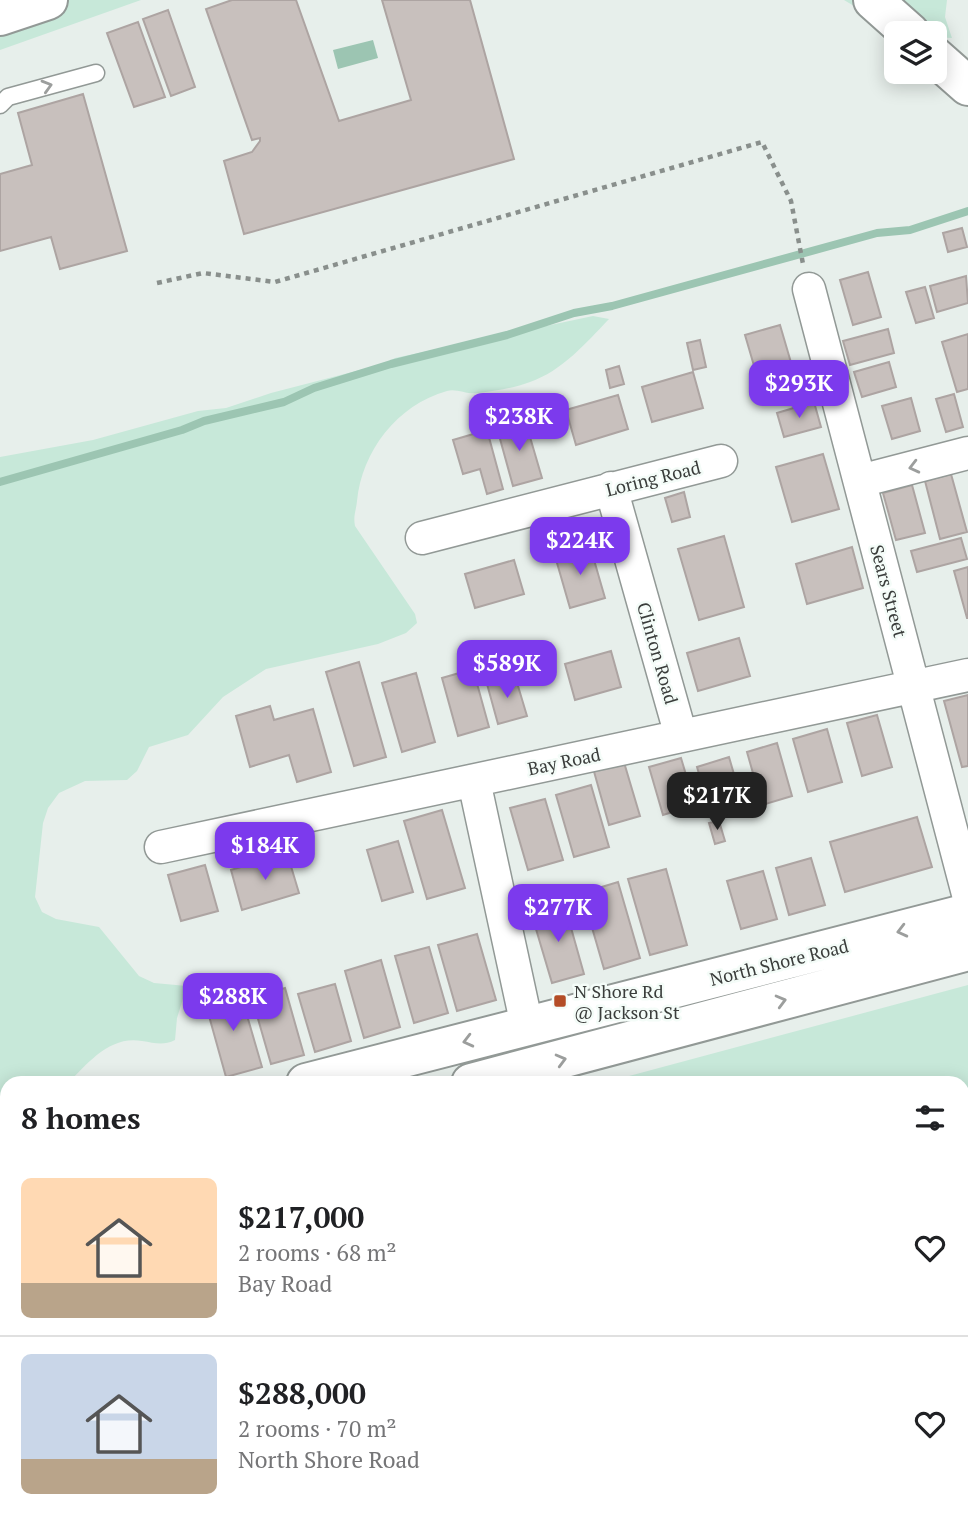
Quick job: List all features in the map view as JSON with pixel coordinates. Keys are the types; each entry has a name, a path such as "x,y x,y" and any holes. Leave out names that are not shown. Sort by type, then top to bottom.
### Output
{"main road":[{"path":"0,16 47,0"},
{"path":"873,0 897,21"},
{"path":"947,67 968,86"},
{"name":"North Shore Road","path":"333,1076 968,913"},
{"path":"497,1076 968,951"}],"street":[{"name":"Sears Street","path":"807,280 968,894"},
{"path":"860,481 968,453"},
{"name":"Loring Road","path":"422,538 721,461"},
{"name":"Clinton Road","path":"611,488 681,737"},
{"name":"Bay Road","path":"161,847 968,675"},
{"path":"474,781 527,1026"}],"lane":[{"path":"0,105 8,97 96,73"}],"path":[{"path":"157,283 203,273 275,282 762,142 791,201 807,280"}],"shaded area":[{"path":"0,0 141,0 0,50"},
{"path":"844,0 947,0 946,21 884,21 884,24"},
{"path":"947,23 952,38 947,38"},
{"path":"373,40 378,58 338,69 333,50"},
{"path":"593,316 609,319 553,371 511,388 474,393 451,390 429,398 398,419 374,448 360,482 354,516 355,526 415,614 417,623 406,633 378,644 266,669 223,697 188,735 149,747 137,771 127,780 85,781 59,793 48,808 43,823 35,897 42,912 56,919 99,927 139,976 154,983 187,986 177,1018 175,1040 171,1042 120,1042 100,1052 75,1076 0,1076 0,457 93,440 198,411 226,408 271,393 383,364 395,358"},
{"path":"968,985 968,1076 629,1076"}],"building":[{"path":"232,0 296,0 339,121 411,100 382,0 470,0 514,159 244,234 224,161 252,152 260,138 252,140 206,9"},
{"path":"168,10 195,87 171,96 143,19"},
{"path":"138,22 165,97 134,107 107,33"},
{"path":"83,94 127,251 60,269 51,237 0,251 0,174 32,165 18,113"},
{"path":"962,228 967,247 948,252 943,233"},
{"path":"868,272 881,317 853,325 840,280"},
{"path":"966,276 968,303 937,312 930,286"},
{"path":"925,287 934,318 916,323 906,292"},
{"path":"780,325 797,383 762,393 745,335"},
{"path":"888,329 894,353 850,365 843,341"},
{"path":"968,334 968,389 957,392 942,342"},
{"path":"700,340 706,367 693,370 687,343"},
{"path":"889,362 896,387 862,397 854,372"},
{"path":"619,366 624,384 610,388 606,370"},
{"path":"693,372 703,408 652,422 642,387"},
{"path":"954,394 963,427 946,432 936,399"},
{"path":"618,395 628,429 576,445 566,410"},
{"path":"911,398 920,431 892,439 882,406"},
{"path":"814,402 821,427 784,437 777,413"},
{"path":"525,420 542,478 513,486 497,428"},
{"path":"487,430 503,489 487,494 480,469 463,474 453,440"},
{"path":"823,454 839,509 792,522 776,467"},
{"path":"951,474 967,532 940,539 925,481"},
{"path":"912,485 925,533 896,540 883,493"},
{"path":"684,492 690,517 672,522 665,498"},
{"path":"724,536 744,607 699,620 678,549"},
{"path":"961,538 967,559 917,572 911,551"},
{"path":"590,546 605,598 570,608 555,556"},
{"path":"852,547 863,588 807,604 796,564"},
{"path":"514,560 524,594 475,608 465,574"},
{"path":"968,567 968,618 967,618 954,571"},
{"path":"739,638 750,676 698,691 687,653"},
{"path":"611,651 621,687 575,700 565,664"},
{"path":"359,662 386,757 354,766 326,672"},
{"path":"473,669 489,727 458,736 442,678"},
{"path":"416,673 435,742 402,752 382,683"},
{"path":"515,676 527,716 498,724 487,684"},
{"path":"968,695 968,766 962,767 944,701"},
{"path":"270,706 274,720 313,709 331,772 297,782 289,755 250,767 236,716"},
{"path":"877,715 892,767 862,776 847,723"},
{"path":"827,729 842,782 808,792 793,739"},
{"path":"777,743 792,796 762,805 747,752"},
{"path":"729,757 744,809 712,819 697,767"},
{"path":"681,758 695,805 663,815 649,767"},
{"path":"623,759 640,816 609,825 593,768"},
{"path":"591,785 609,847 574,857 556,795"},
{"path":"545,799 563,860 528,870 510,808"},
{"path":"442,810 465,888 427,899 404,821"},
{"path":"917,817 932,867 845,892 830,842"},
{"path":"719,821 725,841 715,844 709,823"},
{"path":"398,841 413,892 382,901 367,850"},
{"path":"287,853 299,893 242,910 231,870"},
{"path":"811,858 825,905 789,915 776,868"},
{"path":"205,865 218,911 181,921 168,875"},
{"path":"666,869 687,945 650,955 628,879"},
{"path":"763,871 777,919 741,929 727,881"},
{"path":"618,882 640,958 604,969 582,893"},
{"path":"552,901 555,913 566,910 584,974 552,983 533,919 543,916 540,904"},
{"path":"477,934 496,1000 457,1011 438,945"},
{"path":"429,947 448,1013 414,1023 395,956"},
{"path":"381,960 400,1027 364,1038 345,971"},
{"path":"335,984 351,1041 315,1052 298,994"},
{"path":"239,988 262,1067 226,1076 204,998"},
{"path":"285,988 304,1055 271,1064 252,998"}],"waterway":[{"path":"0,482 182,430 204,421 284,402 314,388 391,364 507,335 574,313 612,306 877,233 910,230 968,211"}],"place":[{"name":"N Shore Rd @ Jackson St","path":"560,1001"}]}
